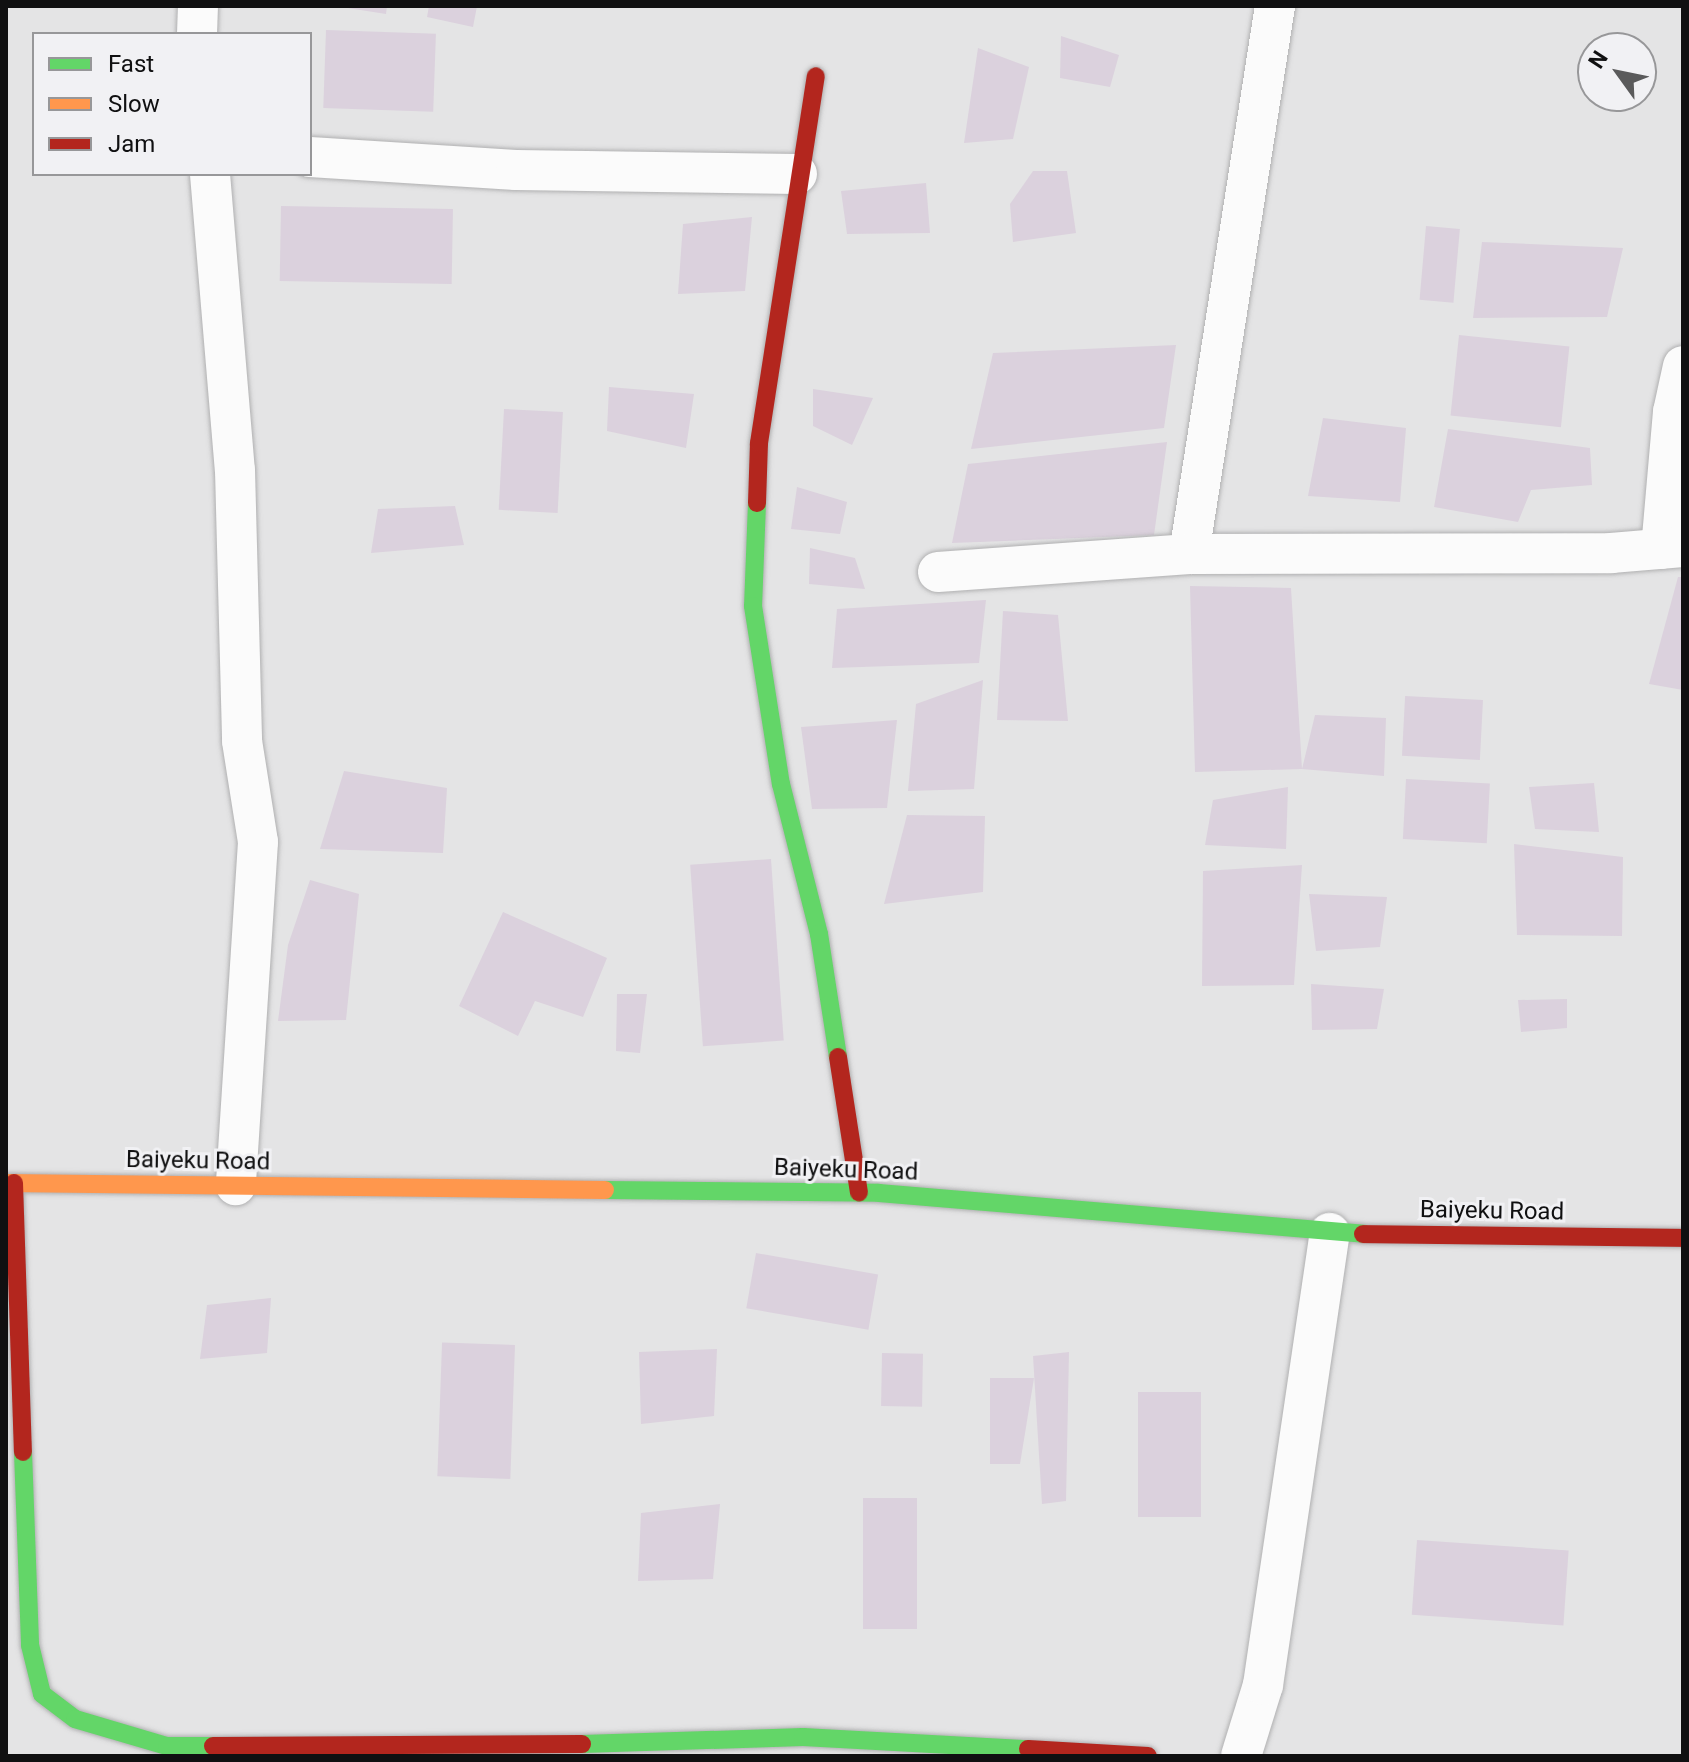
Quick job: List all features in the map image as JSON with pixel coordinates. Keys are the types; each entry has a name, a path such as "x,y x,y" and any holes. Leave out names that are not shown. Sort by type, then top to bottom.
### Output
{"street":[{"path":"197,32 198,6"},
{"path":"1189,554 1275,6"},
{"path":"816,76 797,174 759,443 753,606 781,784 819,934 859,1192"},
{"path":"312,157 516,170 797,174"},
{"path":"210,176 235,470 242,741 258,842 236,1185"},
{"path":"938,572 1189,554 1672,548 1673,412 1683,366"},
{"path":"10,1183 30,1645 42,1694 75,1719 167,1746 673,1744 803,1737 1148,1756"},
{"name":"Baiyeku Road","path":"10,1183 859,1192 1330,1233 1683,1238"},
{"path":"1241,1756 1263,1685 1330,1233"}],"building":[{"path":"335,6 387,6 386,14"},
{"path":"429,6 477,6 473,27 427,17"},
{"path":"326,30 436,34 433,112 323,108"},
{"path":"1061,36 1119,55 1110,87 1060,78"},
{"path":"978,48 1029,67 1013,139 964,143"},
{"path":"1033,171 1067,171 1076,233 1013,242 1010,204"},
{"path":"926,183 930,233 847,234 841,191"},
{"path":"281,206 453,209 452,284 280,281"},
{"path":"752,217 745,291 678,294 683,224"},
{"path":"1426,226 1460,229 1453,303 1420,300"},
{"path":"1482,242 1623,248 1607,317 1473,318"},
{"path":"1459,335 1569,347 1561,427 1451,416"},
{"path":"1176,345 1164,428 971,449 993,353"},
{"path":"609,387 694,394 686,448 607,431"},
{"path":"813,389 873,398 852,445 813,426"},
{"path":"504,409 563,412 558,513 499,510"},
{"path":"1323,418 1406,428 1400,502 1308,496"},
{"path":"1448,429 1590,448 1592,485 1531,490 1518,522 1434,507"},
{"path":"1167,442 1154,535 952,543 968,464"},
{"path":"797,487 847,502 840,534 791,529"},
{"path":"455,506 464,545 371,553 378,509"},
{"path":"810,548 855,558 865,589 809,584"},
{"path":"1678,577 1683,577 1683,690 1649,684"},
{"path":"1190,586 1291,588 1302,769 1195,772"},
{"path":"986,600 979,663 832,668 837,609"},
{"path":"1003,611 1058,615 1068,721 997,720"},
{"path":"983,680 974,789 908,791 916,704"},
{"path":"1405,696 1483,700 1480,760 1402,756"},
{"path":"1315,715 1386,718 1384,776 1302,769"},
{"path":"897,720 887,808 812,809 801,727"},
{"path":"344,771 447,788 443,853 320,849"},
{"path":"1406,779 1490,783 1487,843 1403,839"},
{"path":"1594,783 1599,832 1535,829 1529,787"},
{"path":"1288,787 1286,849 1205,845 1213,800"},
{"path":"907,815 985,816 983,892 884,904"},
{"path":"1514,844 1623,857 1622,936 1517,935"},
{"path":"771,859 784,1041 703,1046 690,865"},
{"path":"1302,865 1294,985 1202,986 1203,871"},
{"path":"310,880 359,894 346,1020 278,1021 288,945"},
{"path":"1309,894 1387,897 1380,947 1316,951"},
{"path":"503,912 607,958 583,1017 535,1001 518,1036 459,1006"},
{"path":"1311,984 1384,989 1377,1029 1312,1030"},
{"path":"617,994 647,994 640,1053 616,1051"},
{"path":"1567,999 1567,1028 1521,1032 1518,1000"},
{"path":"756,1253 878,1275 868,1330 746,1308"},
{"path":"271,1298 267,1353 200,1359 207,1305"},
{"path":"442,1342 515,1345 510,1479 437,1476"},
{"path":"717,1349 714,1416 641,1424 639,1352"},
{"path":"1069,1352 1066,1501 1042,1504 1033,1356"},
{"path":"882,1353 923,1354 922,1407 881,1406"},
{"path":"990,1378 1034,1378 1020,1464 990,1464"},
{"path":"1138,1392 1201,1392 1201,1517 1138,1517"},
{"path":"863,1498 917,1498 917,1629 863,1629"},
{"path":"720,1504 713,1579 638,1581 641,1513"},
{"path":"1417,1540 1569,1551 1563,1625 1412,1615"}],"traffic: fast":[{"path":"757,503 753,606 781,784 819,934 838,1057"},
{"path":"605,1190 879,1193 1363,1234"},
{"path":"23,1452 30,1645 42,1694 75,1719 167,1746 213,1746"},
{"path":"582,1744 803,1737 1028,1749"}],"traffic: slow":[{"path":"6,1183 605,1190"}],"traffic: jam":[{"path":"757,503 759,443 816,76"},
{"path":"838,1057 859,1192"},
{"path":"14,1183 23,1452"},
{"path":"1363,1234 1683,1238"},
{"path":"213,1746 582,1744"},
{"path":"1028,1749 1148,1756"}]}
